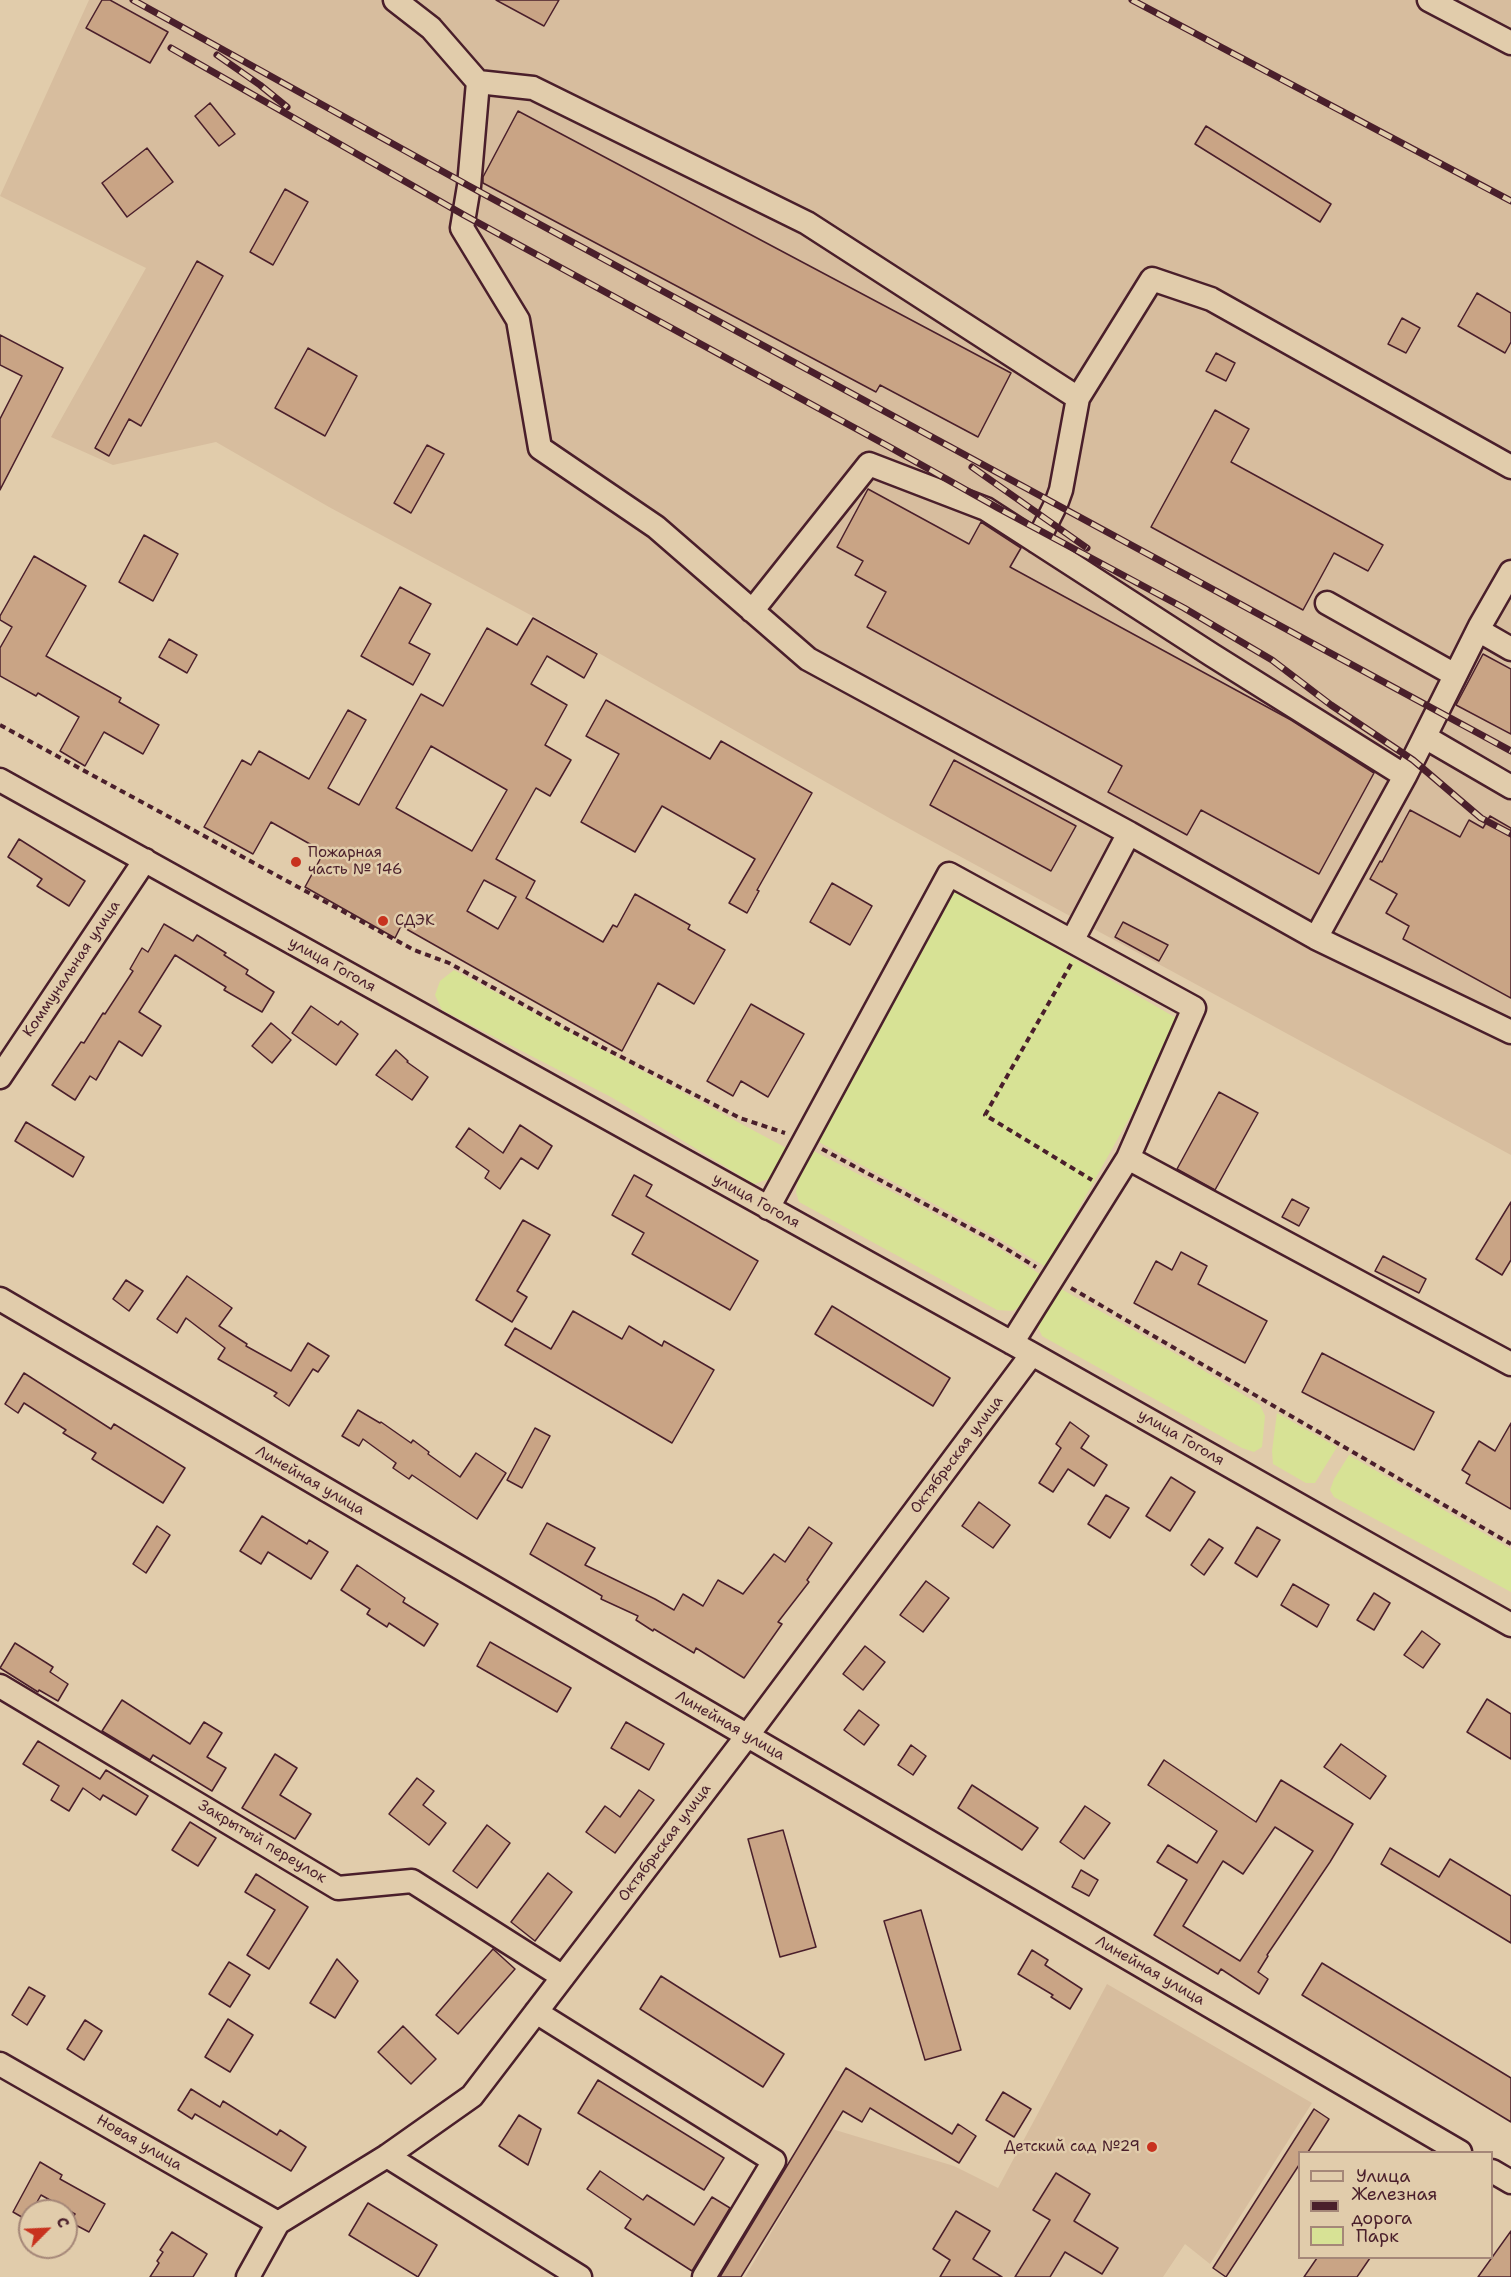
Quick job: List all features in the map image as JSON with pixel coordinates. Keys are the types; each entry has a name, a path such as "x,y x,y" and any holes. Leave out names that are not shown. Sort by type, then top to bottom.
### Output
{"street":[{"path":"395,0 432,28 478,82 533,88 807,223 1078,398"},
{"path":"1429,0 1511,43"},
{"path":"478,82 469,186 462,228 518,320 540,448 656,527 808,659 1129,833 1316,938 1511,1032"},
{"path":"1037,542 1061,490 1078,398 1152,279 1211,299 1511,468"},
{"path":"752,611 869,464 986,509 1405,776"},
{"path":"1316,938 1405,776 1478,630 1511,572"},
{"path":"1327,603 1455,675"},
{"path":"1478,630 1511,649"},
{"path":"1425,737 1511,787"},
{"name":"улица Гоголя","path":"0,780 1032,1354 1511,1625"},
{"path":"1076,944 1129,833"},
{"name":"Коммунальная улица","path":"0,1077 145,860"},
{"path":"768,1208 950,874 1194,1008 1128,1158 1012,1343"},
{"path":"1128,1158 1511,1364"},
{"name":"Линейная улица","path":"0,1299 1458,2151"},
{"name":"Октябрьская улица","path":"248,2277 278,2223 387,2156 472,2096 747,1736 1032,1354"},
{"name":"Закрытый переулок","path":"0,1686 338,1888 411,1881 563,1977"},
{"path":"536,2012 774,2161 704,2277"},
{"name":"Новая улица","path":"0,2064 278,2223"},
{"path":"387,2156 580,2277"},
{"path":"1493,2172 1511,2182"}],"path":[{"path":"0,725 414,950 448,963 567,1029 740,1118 805,1140 992,1240 1053,1278 1511,1544"},
{"path":"1076,944 985,1114 1108,1190"}],"shaded area":[{"path":"89,0 1511,0 1511,1155 891,819 551,626 329,507 216,442 113,465 51,437 146,268 0,196"},
{"name":"Детский сад №29","path":"1107,1984 1312,2103 1210,2264 1185,2244 1163,2277 745,2277 832,2129 954,2166 998,2188"}],"green space":[{"path":"951,887 1183,1022 1046,1267 992,1235 813,1139"},
{"path":"454,970 790,1150 772,1178 754,1184 611,1097 442,1010 435,995 440,981"},
{"path":"810,1149 990,1243 1043,1276 1027,1301 1013,1311 997,1310 799,1202 796,1192 799,1175"},
{"path":"1056,1286 1260,1405 1265,1416 1262,1447 1254,1452 1242,1448 1042,1336 1038,1327 1042,1312"},
{"path":"1277,1413 1337,1447 1315,1483 1306,1483 1273,1464 1272,1451"},
{"path":"1349,1455 1511,1549 1511,1592 1334,1497 1330,1490"}],"building":[{"path":"102,0 110,0 168,32 150,63 86,28"},
{"path":"496,0 559,0 544,26"},
{"path":"210,103 235,134 219,146 195,116"},
{"path":"518,111 1011,373 978,437 880,385 876,392 483,183 483,177"},
{"path":"1206,126 1331,204 1320,222 1195,144"},
{"path":"147,148 173,182 127,217 102,183"},
{"path":"285,189 308,202 273,265 250,252"},
{"path":"197,261 223,276 141,426 129,419 109,456 95,448"},
{"path":"1477,293 1511,313 1511,342 1505,353 1458,326"},
{"path":"1402,318 1420,328 1406,353 1388,344"},
{"path":"0,335 63,368 0,490 0,419 22,376 0,365"},
{"path":"308,348 357,376 325,436 275,408"},
{"path":"1216,353 1235,363 1226,381 1206,371"},
{"path":"1215,410 1249,429 1231,462 1383,545 1368,571 1334,553 1303,610 1151,527"},
{"path":"427,445 444,454 411,513 394,503"},
{"path":"868,489 969,544 981,522 1021,548 1010,567 1291,720 1374,773 1319,874 1201,810 1187,835 1108,792 1122,766 867,627 886,592 855,575 863,561 837,547"},
{"path":"144,535 178,554 153,601 119,582"},
{"path":"34,556 86,586 46,656 121,698 119,702 159,725 143,754 104,732 85,766 60,751 79,717 38,693 36,696 0,676 0,648 12,627 0,620 0,616"},
{"path":"400,587 431,604 409,643 430,654 413,685 361,656"},
{"path":"533,618 597,654 584,678 547,656 531,684 567,705 545,745 571,760 550,796 536,788 496,859 535,881 526,898 603,942 613,925 617,927 635,894 690,925 688,929 725,950 694,1004 658,983 622,1051 401,926 395,938 305,887 324,852 271,822 253,854 204,827 242,760 251,765 259,751 309,779 348,710 366,720 328,788 359,805 421,694 443,706 487,628 517,645","holes":["431,746 507,790 472,851 396,808","484,880 516,897 498,929 467,911"]},
{"path":"169,639 197,655 187,673 159,657"},
{"path":"1483,654 1511,669 1511,734 1456,705"},
{"path":"606,700 710,759 721,741 812,793 757,890 759,891 747,913 729,903 755,859 662,806 635,852 581,822 619,754 586,736"},
{"path":"954,760 1076,826 1051,871 930,805"},
{"path":"1410,810 1460,837 1469,820 1483,828 1490,816 1511,828 1511,998 1403,939 1409,926 1386,913 1397,894 1370,879 1380,861 1382,862"},
{"path":"19,839 85,881 69,906 37,886 42,879 8,857"},
{"path":"832,883 872,906 850,945 810,922"},
{"path":"1123,922 1168,945 1159,961 1115,937"},
{"path":"164,924 193,941 197,935 226,953 224,955 248,970 246,974 274,992 262,1012 224,990 226,987 175,955 139,1012 161,1026 142,1056 119,1041 96,1080 90,1076 75,1100 52,1085 81,1042 84,1043 103,1013 105,1014 133,971 130,969 142,948 148,952"},
{"path":"751,1004 804,1034 768,1097 741,1081 733,1096 707,1081"},
{"path":"311,1006 338,1025 341,1021 358,1034 336,1065 292,1033"},
{"path":"271,1023 291,1040 272,1063 252,1046"},
{"path":"396,1050 407,1062 428,1077 412,1100 376,1075"},
{"path":"1219,1092 1258,1113 1215,1190 1177,1169"},
{"path":"26,1122 84,1157 73,1177 15,1141"},
{"path":"520,1125 552,1146 538,1169 521,1158 500,1189 485,1178 489,1171 456,1147 469,1128 503,1153"},
{"path":"634,1175 652,1185 646,1196 758,1261 730,1310 632,1254 644,1233 612,1215"},
{"path":"1292,1199 1309,1208 1299,1226 1282,1217"},
{"path":"1511,1202 1511,1260 1502,1275 1476,1259"},
{"path":"523,1220 550,1235 517,1291 527,1297 512,1322 476,1300"},
{"path":"1181,1252 1207,1266 1198,1284 1267,1321 1245,1363 1134,1303 1156,1261 1172,1270"},
{"path":"1383,1256 1426,1279 1419,1293 1375,1271"},
{"path":"187,1276 232,1308 219,1326 247,1344 246,1346 291,1371 308,1343 329,1356 318,1372 313,1369 289,1406 274,1396 277,1393 218,1359 225,1348 186,1318 177,1333 157,1319"},
{"path":"126,1280 143,1291 129,1311 113,1299"},
{"path":"832,1306 950,1378 933,1406 815,1334"},
{"path":"573,1311 622,1339 629,1326 662,1346 664,1341 714,1370 672,1443 505,1345 515,1328 551,1349"},
{"path":"1322,1353 1434,1412 1414,1450 1302,1392"},
{"path":"24,1373 111,1429 114,1424 185,1468 163,1503 92,1459 96,1453 63,1433 66,1430 24,1403 18,1413 5,1404"},
{"path":"358,1410 381,1422 411,1443 413,1440 460,1477 476,1453 506,1473 477,1519 412,1475 409,1479 393,1468 396,1463 363,1439 359,1446 342,1436"},
{"path":"1070,1422 1089,1436 1081,1448 1107,1465 1094,1486 1068,1469 1053,1492 1039,1483 1061,1448 1056,1444"},
{"path":"1511,1423 1511,1509 1466,1483 1470,1475 1462,1470 1479,1441 1495,1451"},
{"path":"535,1428 550,1436 522,1488 507,1480"},
{"path":"1171,1477 1195,1492 1170,1531 1146,1516"},
{"path":"1106,1495 1129,1508 1110,1538 1088,1524"},
{"path":"979,1502 1010,1525 993,1548 962,1526"},
{"path":"262,1516 307,1544 309,1540 328,1552 311,1579 268,1552 261,1564 240,1551"},
{"path":"547,1523 595,1548 585,1565 674,1610 683,1594 703,1606 718,1580 743,1594 774,1554 785,1562 809,1527 832,1543 807,1580 809,1582 778,1622 782,1624 744,1678 696,1648 694,1653 654,1629 653,1631 636,1620 638,1616 601,1599 602,1596 530,1554"},
{"path":"157,1526 170,1535 146,1573 133,1564"},
{"path":"1257,1527 1280,1540 1257,1577 1235,1563"},
{"path":"1209,1539 1223,1548 1204,1575 1191,1565"},
{"path":"357,1565 405,1598 403,1602 438,1624 424,1646 389,1623 387,1627 367,1614 370,1609 341,1590"},
{"path":"926,1581 949,1598 923,1632 900,1615"},
{"path":"1293,1584 1329,1605 1317,1627 1281,1605"},
{"path":"1374,1593 1390,1603 1374,1630 1357,1620"},
{"path":"1422,1631 1440,1644 1423,1668 1404,1655"},
{"path":"490,1642 571,1688 557,1712 477,1666"},
{"path":"15,1643 53,1667 50,1672 68,1684 58,1701 39,1690 38,1692 0,1668"},
{"path":"865,1646 885,1662 863,1690 843,1674"},
{"path":"1487,1699 1511,1714 1511,1759 1467,1732"},
{"path":"122,1700 190,1744 204,1722 222,1733 207,1757 226,1768 212,1791 153,1755 150,1760 102,1731"},
{"path":"859,1710 879,1725 864,1745 844,1730"},
{"path":"626,1722 664,1744 649,1770 611,1748"},
{"path":"38,1741 100,1779 106,1770 148,1796 136,1815 103,1795 100,1800 83,1788 69,1811 51,1800 59,1786 23,1764"},
{"path":"1341,1744 1386,1776 1370,1799 1324,1767"},
{"path":"911,1745 926,1756 913,1775 898,1765"},
{"path":"275,1754 297,1768 280,1795 311,1814 295,1839 242,1808"},
{"path":"1164,1760 1256,1822 1281,1780 1353,1824 1267,1955 1258,1972 1268,1979 1259,1994 1221,1969 1218,1974 1154,1935 1187,1880 1157,1862 1168,1845 1197,1863 1217,1831 1148,1785","holes":["1275,1827 1313,1851 1240,1961 1183,1926 1223,1861 1243,1874"]},
{"path":"417,1778 434,1791 423,1805 446,1823 429,1845 389,1814"},
{"path":"972,1785 1038,1828 1022,1850 958,1808"},
{"path":"639,1790 654,1800 615,1853 586,1832 605,1806 620,1817"},
{"path":"1085,1806 1110,1823 1084,1859 1060,1842"},
{"path":"190,1822 216,1838 198,1866 172,1850"},
{"path":"487,1825 510,1843 477,1888 453,1871"},
{"path":"783,1830 816,1947 780,1957 748,1839"},
{"path":"1390,1848 1439,1877 1450,1859 1511,1896 1511,1943 1381,1864"},
{"path":"1081,1870 1098,1880 1089,1896 1072,1887"},
{"path":"548,1873 572,1892 535,1941 511,1922"},
{"path":"256,1874 308,1907 269,1969 247,1955 275,1910 245,1892"},
{"path":"921,1910 961,2050 925,2060 884,1921"},
{"path":"493,1949 515,1969 458,2034 436,2015"},
{"path":"1032,1950 1048,1960 1045,1965 1082,1989 1070,2009 1051,1997 1053,1995 1018,1974"},
{"path":"337,1959 358,1981 335,2018 310,2003"},
{"path":"229,1962 250,1975 230,2007 209,1994"},
{"path":"1322,1963 1511,2078 1511,2122 1302,1995"},
{"path":"661,1976 784,2054 763,2087 640,2009"},
{"path":"29,1987 45,1996 27,2025 12,2015"},
{"path":"228,2019 253,2035 230,2072 205,2057"},
{"path":"85,2020 102,2031 84,2060 67,2049"},
{"path":"403,2026 436,2059 411,2084 378,2052"},
{"path":"846,2068 952,2134 958,2124 976,2136 959,2163 870,2108 862,2122 843,2111 741,2277 720,2277"},
{"path":"598,2080 724,2158 704,2190 578,2113"},
{"path":"191,2089 220,2107 223,2101 277,2135 280,2130 306,2147 291,2171 195,2114 192,2119 178,2110"},
{"path":"1003,2092 1031,2109 1014,2137 986,2120"},
{"path":"1314,2109 1329,2119 1309,2151 1298,2151 1298,2167 1226,2277 1213,2268"},
{"path":"519,2115 541,2129 528,2165 499,2146"},
{"path":"40,2162 62,2175 60,2179 105,2204 89,2232 78,2226 78,2199 48,2199 41,2195 39,2199 20,2199"},
{"path":"600,2171 643,2200 647,2195 694,2225 712,2197 730,2208 692,2271 625,2228 631,2219 587,2189"},
{"path":"1056,2173 1090,2194 1074,2221 1118,2248 1102,2274 1065,2252 1050,2277 1015,2277 1050,2220 1033,2210"},
{"path":"18,2203 18,2215 13,2212"},
{"path":"368,2203 437,2245 418,2277 349,2235"},
{"path":"956,2211 990,2231 973,2259 1002,2277 940,2277 950,2260 933,2249"},
{"path":"1511,2231 1511,2277 1478,2277"},
{"path":"172,2232 207,2254 193,2277 150,2277 159,2263 157,2261 163,2252 160,2250"},
{"path":"1316,2259 1369,2259 1357,2277 1304,2277"}],"railway":[{"path":"133,0 469,186 1511,751"},
{"path":"1132,0 1511,201"},
{"path":"171,48 464,215 1184,608 1272,660 1331,705 1413,760 1481,818 1511,834"},
{"path":"217,55 287,107"},
{"path":"972,467 1087,548"}],"place":[{"name":"Пожарная часть № 146","path":"296,862"},
{"name":"СДЭК","path":"383,921"},
{"name":"Детский сад №29","path":"1152,2147"}]}
